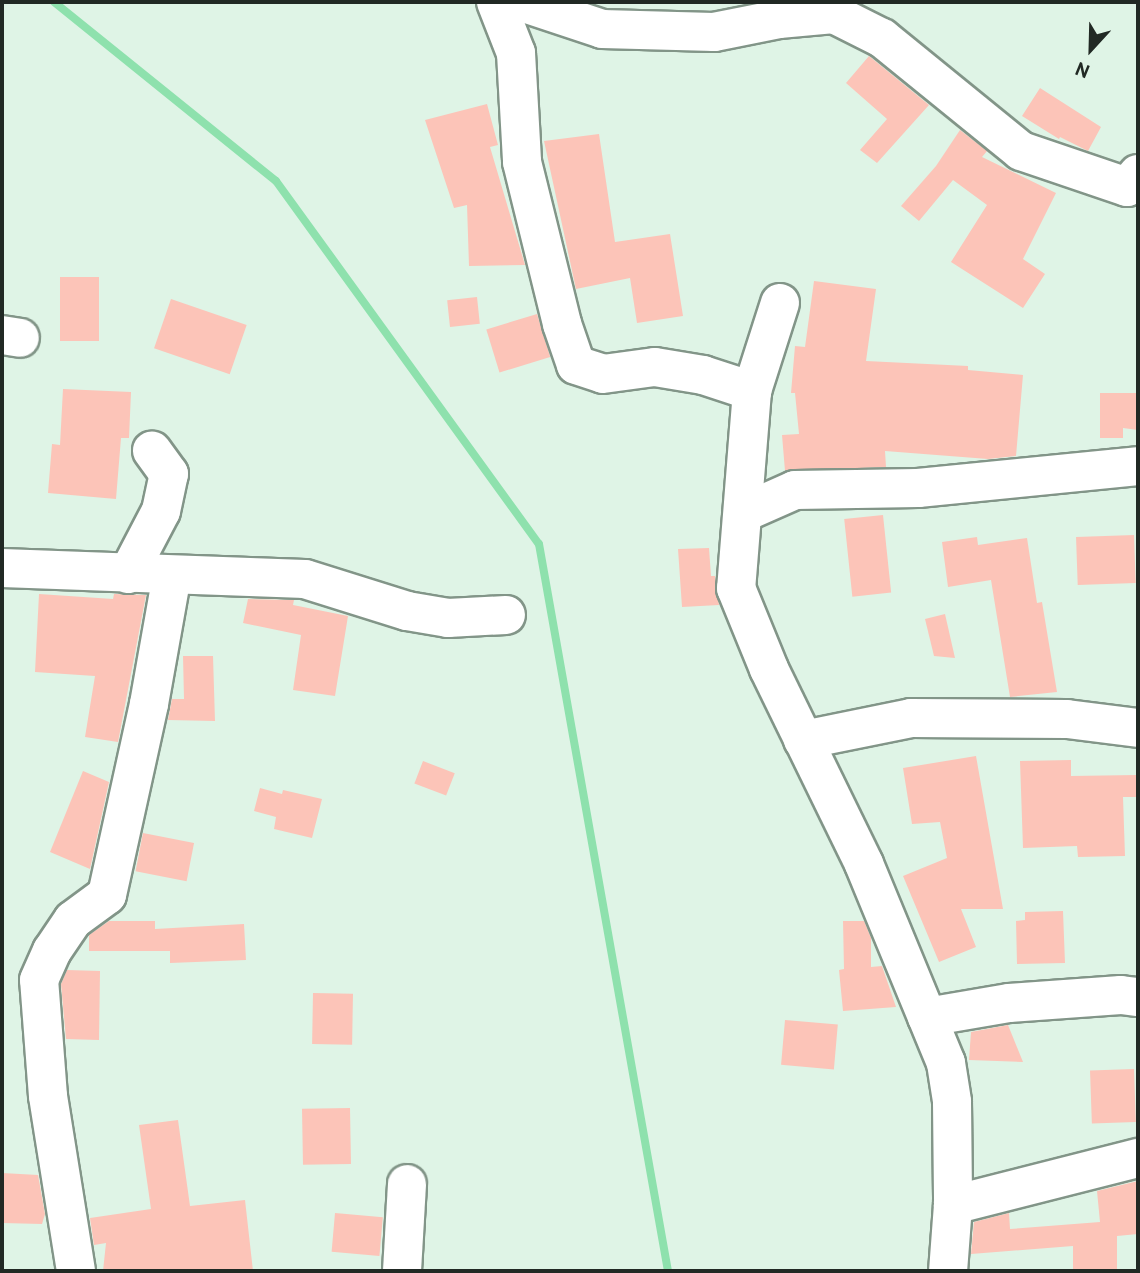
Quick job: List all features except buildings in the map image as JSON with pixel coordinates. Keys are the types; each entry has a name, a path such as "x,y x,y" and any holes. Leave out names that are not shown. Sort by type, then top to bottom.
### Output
{"street":[{"path":"496,2 516,53 522,162 562,324 576,365 603,374 654,367 703,375 752,391"},
{"path":"521,2 601,29 714,32 813,9 834,14 882,38 1021,151 1135,185"},
{"path":"780,303 752,391 736,588 769,669 864,864 946,1063 952,1102 953,1205 948,1271"},
{"path":"128,574 161,511 169,474 152,451"},
{"path":"743,513 795,490 918,488 1138,466"},
{"path":"2,568 305,579 407,611 449,618 506,615"},
{"path":"76,1271 48,1096 39,980 51,951 73,920 107,895 149,704 172,575"},
{"path":"803,740 911,718 1067,719 1138,728"},
{"path":"927,1017 1009,1003 1121,995 1138,997"},
{"path":"953,1205 1138,1158"},
{"path":"401,1271 407,1184"}],"waterway":[{"path":"54,2 276,181 539,544 668,1271"}]}
